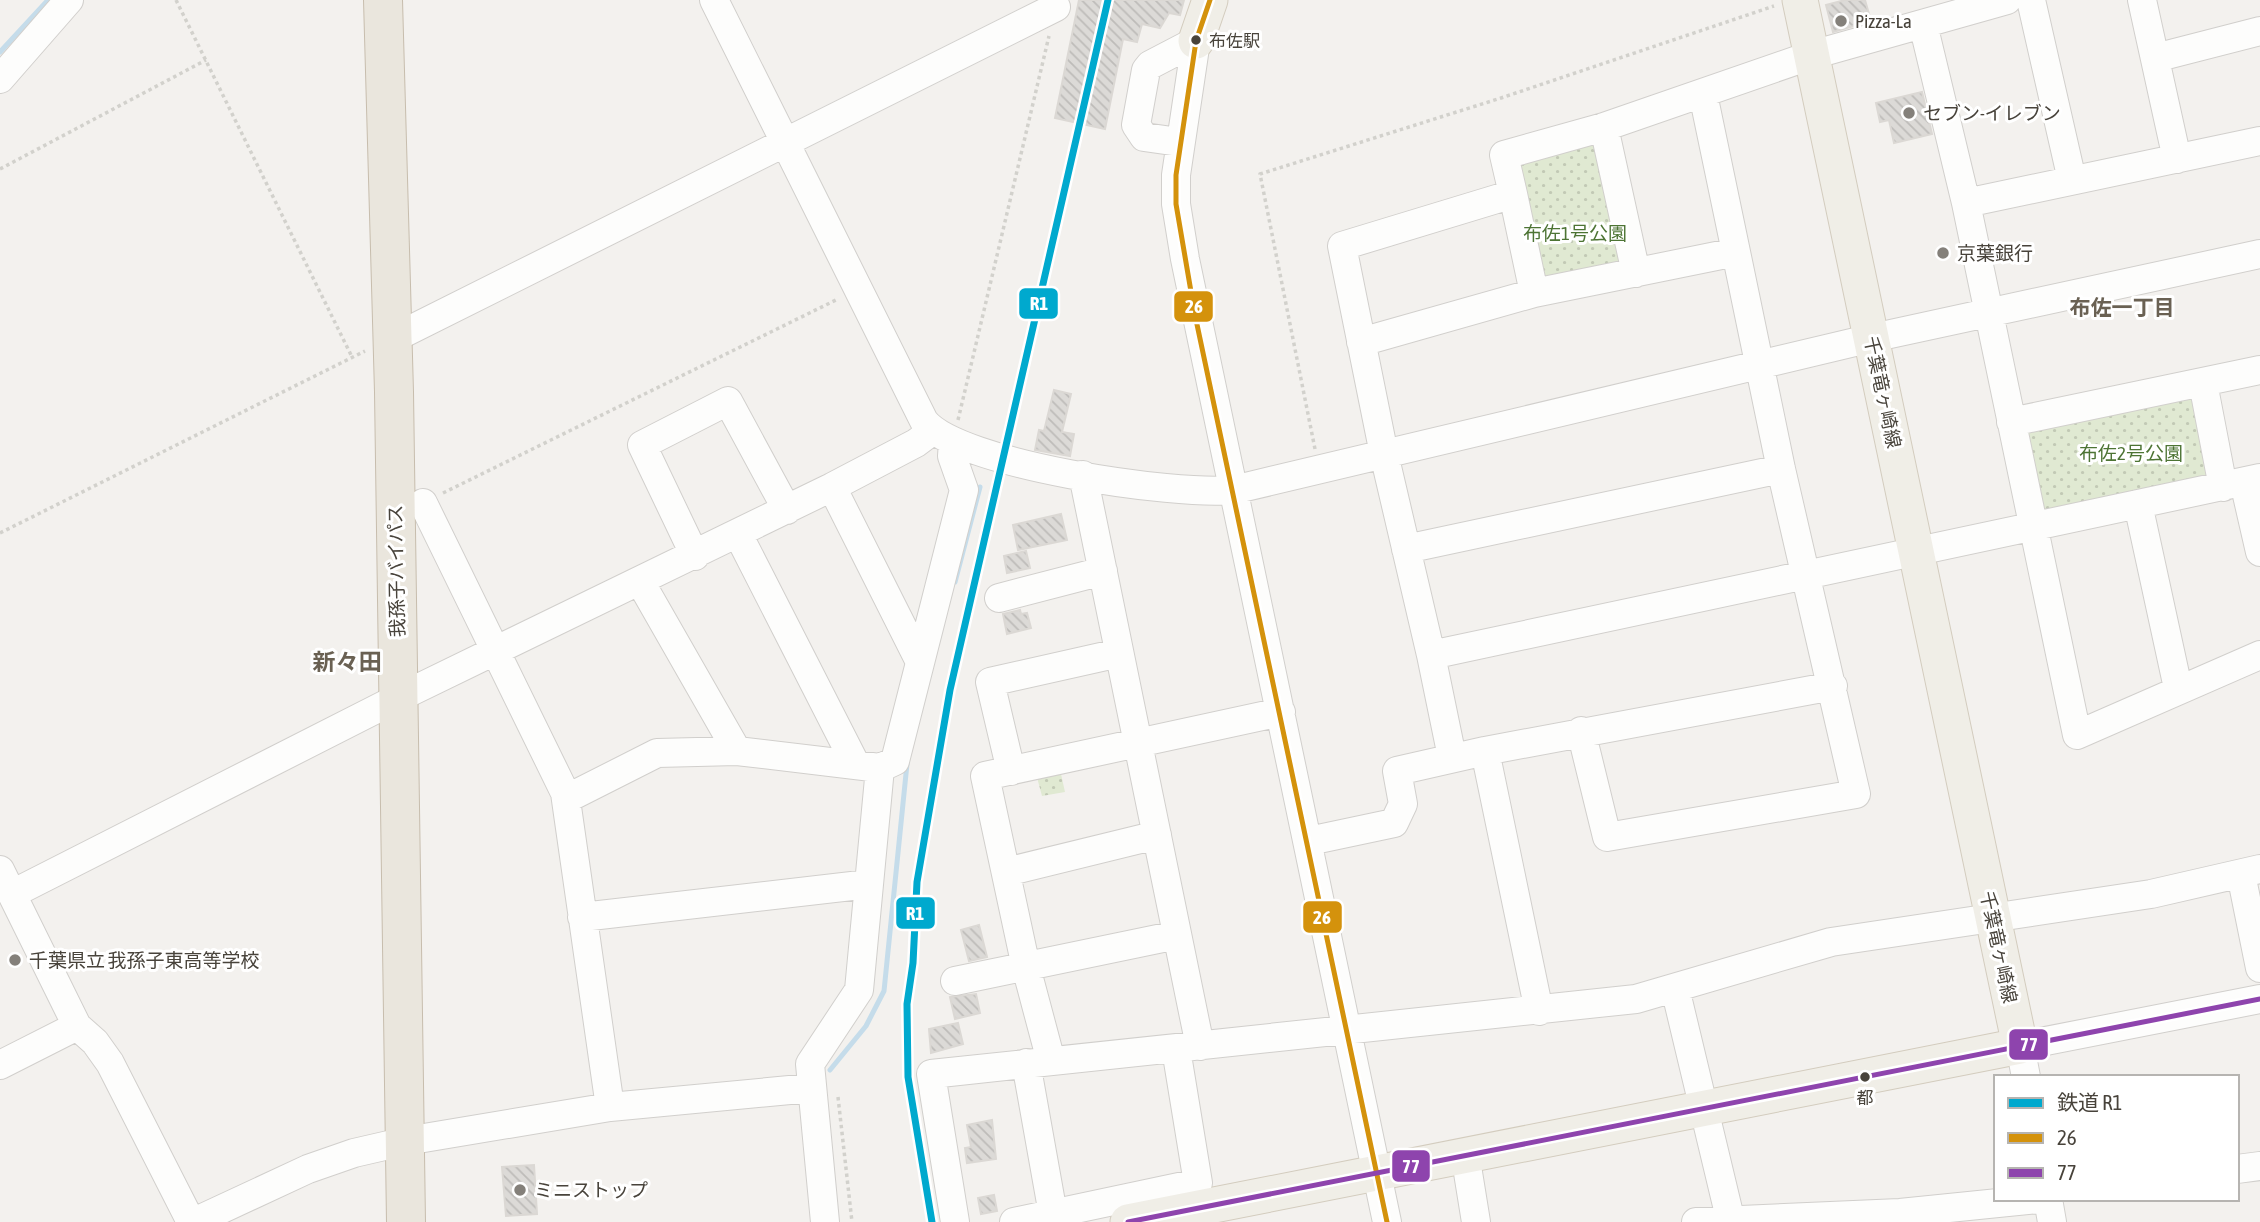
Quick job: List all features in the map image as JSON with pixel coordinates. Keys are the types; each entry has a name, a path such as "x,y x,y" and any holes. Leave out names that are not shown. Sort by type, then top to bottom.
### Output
{"highway":[{"name":"我孫子バイパス","path":"383,0 392,339 407,1141 406,1222"}],"main road":[{"path":"1196,41 1210,0"},
{"name":"千葉竜ヶ崎線","path":"1793,1 1812,55 2023,1061"},
{"path":"1128,1222 1704,1108 2023,1061"}],"street":[{"path":"0,79 69,0"},
{"path":"566,799 657,753 737,751 868,766 895,761 964,490 943,436 859,289 714,0"},
{"path":"1534,293 1504,155 1604,127 1812,55 2007,0"},
{"path":"2031,0 2072,180"},
{"path":"2142,0 2177,159"},
{"path":"392,339 1056,7"},
{"path":"1923,24 1966,203 2077,735 2260,654"},
{"path":"2155,58 2260,31"},
{"path":"1179,142 1144,137 1136,125 1146,70 1150,65 1196,41"},
{"path":"1196,41 1179,142 1176,204 1233,490 1309,841 1374,1172 1387,1222"},
{"path":"1581,731 1607,837 1856,794 1781,469 1703,94"},
{"path":"1604,127 1636,274"},
{"path":"1966,203 2260,141"},
{"path":"1452,757 1384,454 1342,246 1513,194"},
{"path":"1362,342 1534,293 1736,252"},
{"path":"811,1088 610,1107 407,1141 354,1153 307,1169 192,1222 110,1063 95,1042 77,1026 6,882 641,583 916,443 943,436 986,455 1083,475 1205,493 1233,490 1872,338 2260,254"},
{"path":"2011,422 2260,370"},
{"path":"2203,383 2242,482 2260,552"},
{"path":"695,556 642,445 728,401 787,510"},
{"path":"1406,549 1781,469"},
{"path":"1014,1222 1198,1183 1177,935 1083,475"},
{"path":"1431,655 2242,482"},
{"path":"832,487 920,662"},
{"path":"424,503 497,650 566,799 610,1107"},
{"path":"2138,504 2178,688"},
{"path":"738,534 868,766 869,884 859,990 810,1064 825,1222"},
{"path":"999,598 1103,570"},
{"path":"641,583 737,751"},
{"path":"1011,771 990,682 1119,653"},
{"path":"1309,841 1394,823 1404,804 1397,771 1581,731 1833,687"},
{"path":"1053,1214 1026,967 985,776 1281,712"},
{"path":"1485,751 1539,1011"},
{"path":"1006,872 1157,835"},
{"path":"955,1222 931,1074 1346,1032 1636,999 1831,942 1993,920 2151,894 2250,871 2260,968"},
{"path":"583,917 869,884"},
{"path":"955,981 1177,935"},
{"path":"1675,988 1731,1220"},
{"path":"2023,1061 2260,999"},
{"path":"0,1065 77,1026"},
{"path":"1465,1154 1475,1222"},
{"path":"2239,1169 2260,1166"},
{"path":"1696,1222 1827,1219 2018,1201"},
{"path":"2048,1201 2053,1222"}],"path":[{"path":"176,0 352,357"},
{"path":"1320,469 1259,174 1501,98 1793,1"},
{"path":"943,436 1056,7"},
{"path":"0,169 206,60"},
{"path":"424,503 859,289"},
{"path":"0,533 392,339"}],"green space":[{"name":"布佐1号公園","path":"1598,138 1626,268 1542,285 1517,164"},
{"name":"布佐2号公園","path":"2199,393 2217,479 2049,515 2040,509 2024,431"},
{"path":"1059,765 1065,792 1042,796 1035,770"}],"building":[{"path":"1079,0 1184,0 1180,15 1169,13 1160,28 1142,24 1137,42 1123,39 1105,129 1055,118"},
{"path":"1845,0 1865,0 1871,21 1833,32 1826,5"},
{"path":"1922,92 1932,134 1894,143 1889,120 1880,122 1876,103"},
{"path":"1054,390 1071,394 1062,432 1074,434 1070,456 1035,450 1039,430 1044,431"},
{"path":"1061,514 1067,540 1018,550 1013,525"},
{"path":"1026,551 1030,568 1007,573 1004,556"},
{"path":"1020,610 1021,614 1027,613 1031,628 1007,634 1003,614"},
{"path":"979,925 987,957 969,961 961,930"},
{"path":"976,994 980,1013 955,1019 950,997"},
{"path":"958,1023 963,1044 931,1053 929,1029"},
{"path":"992,1120 996,1159 967,1163 965,1148 971,1147 967,1125"},
{"name":"ミニストップ","path":"534,1165 537,1214 506,1216 502,1167"},
{"path":"994,1195 997,1211 981,1214 978,1198"}],"waterway":[{"path":"0,52 48,0"},
{"path":"955,582 980,487"},
{"path":"830,1070 866,1026 884,991 907,764"}],"rail line":[{"name":"R1","path":"932,1222 908,1077 907,1004 913,963 917,882 950,690 1108,0"}],"transit line":[{"name":"26","path":"1210,0 1196,41 1176,175 1176,204 1195,315 1387,1222"},
{"name":"77","path":"1128,1222 2260,999"}],"place":[{"name":"Pizza-La","path":"1841,21"},
{"name":"布佐駅","path":"1196,40"},
{"name":"セブン-イレブン","path":"1909,113"},
{"name":"京葉銀行","path":"1943,253"},
{"name":"千葉県立 我孫子東高等学校","path":"15,960"},
{"name":"都","path":"1865,1077"},
{"name":"ミニストップ","path":"520,1190"}],"district":[{"name":"布佐一丁目","path":"2122,308"},
{"name":"新々田","path":"347,662"}]}
